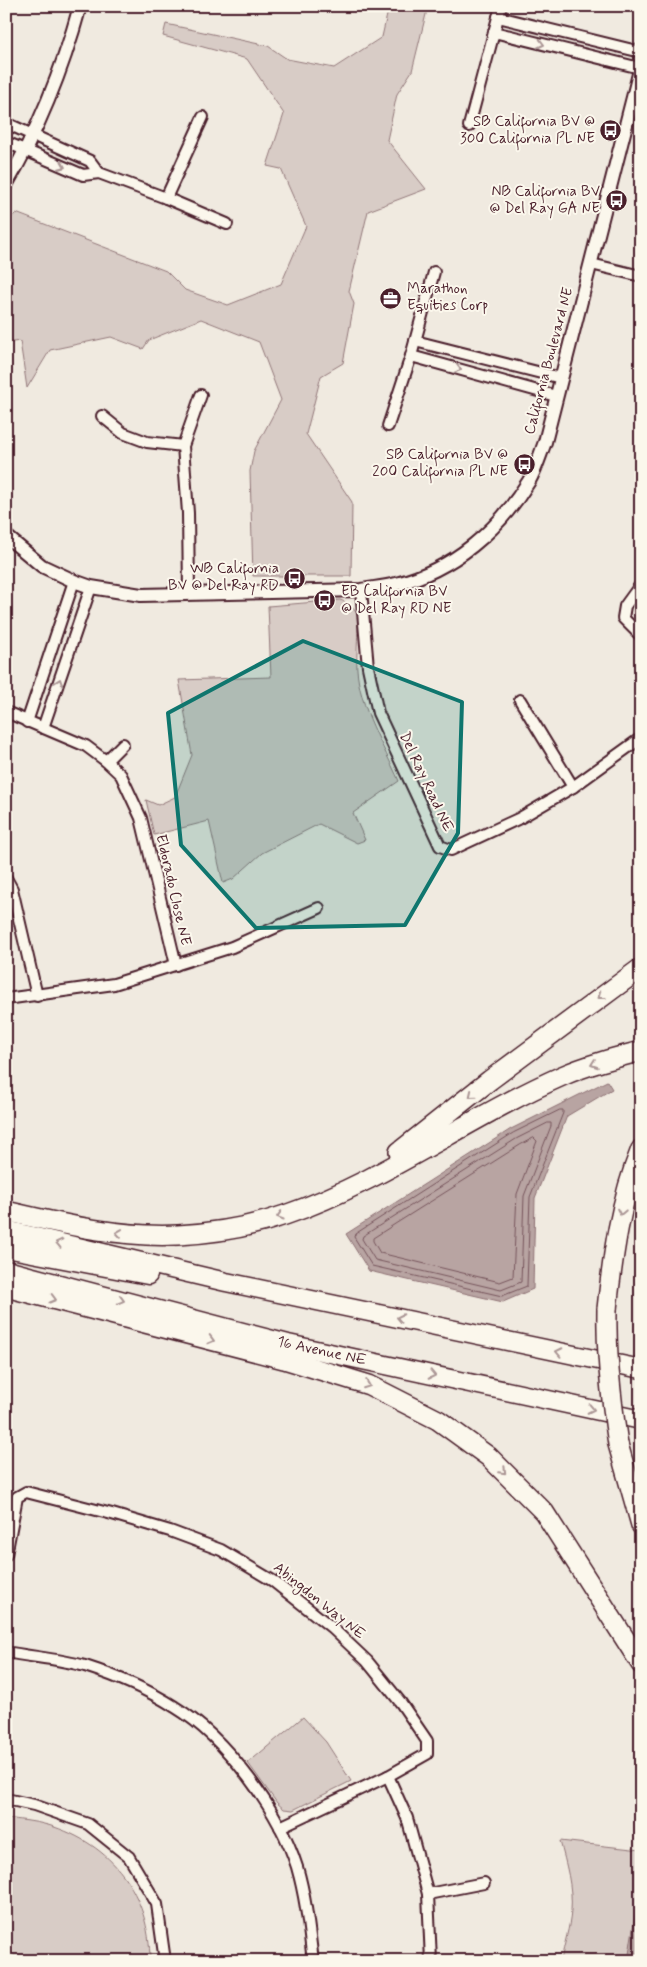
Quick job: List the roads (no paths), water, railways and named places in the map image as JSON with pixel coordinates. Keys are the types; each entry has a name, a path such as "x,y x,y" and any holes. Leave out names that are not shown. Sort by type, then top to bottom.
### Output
{"highway":[{"path":"325,1199 381,1165 490,1080 641,968"},
{"path":"6,1211 125,1234 177,1235 233,1228 284,1215 325,1199 384,1171 476,1120 562,1076 599,1061 641,1051"},
{"path":"641,1149 623,1200 606,1309 611,1399 618,1444 641,1525"},
{"path":"6,1230 226,1282 641,1369"},
{"path":"6,1248 146,1275 226,1282"},
{"name":"16 Avenue NE","path":"6,1270 288,1344 641,1420"},
{"path":"6,1287 303,1365 368,1385 438,1420 489,1457 544,1512 641,1664"}],"street":[{"path":"6,185 26,151 68,49 80,6"},
{"path":"469,126 501,6"},
{"path":"498,17 641,52"},
{"path":"494,32 641,66"},
{"name":"California Boulevard NE","path":"6,536 42,566 74,581 91,587 141,595 361,590 396,584 437,568 472,548 496,525 511,507 530,479 545,442 641,66"},
{"path":"166,198 203,117"},
{"path":"6,123 90,161 99,173"},
{"path":"6,142 84,175 99,173 166,198 227,224"},
{"path":"591,264 641,276"},
{"path":"388,426 411,356 434,272"},
{"path":"415,341 561,378"},
{"path":"411,356 556,396"},
{"path":"189,593 188,513 184,446 201,395"},
{"path":"102,416 123,433 147,442 184,446"},
{"path":"27,722 74,581"},
{"path":"641,584 624,606 623,618 641,636"},
{"path":"43,728 91,587"},
{"name":"Del Ray Road NE","path":"361,590 368,667 378,714 440,846 451,850 520,818 573,787 641,738"},
{"path":"520,700 573,787"},
{"name":"Eldorado Close NE","path":"6,712 86,746 106,760 121,775 141,818 176,964 114,984 6,999"},
{"path":"106,760 123,744"},
{"path":"6,878 12,889 37,996"},
{"path":"176,964 232,947 319,908"},
{"name":"Abingdon Way NE","path":"6,1555 17,1497 26,1492 162,1528 222,1550 273,1580 331,1627 367,1661 401,1703 427,1741 427,1754 388,1776 280,1827"},
{"path":"6,1652 83,1666 128,1682 176,1707 211,1736 241,1769 261,1795 280,1827 296,1867 307,1910 313,1961"},
{"path":"388,1776 407,1818 428,1894 431,1961"},
{"path":"6,1799 34,1805 88,1824 129,1857 157,1904 165,1961"},
{"path":"428,1894 484,1884"}],"water":[{"path":"607,1081 612,1089 567,1116 535,1198 533,1289 503,1302 369,1271 346,1234 511,1129"},
{"path":"636,1909 641,1911 641,1961 628,1961"}],"place":[{"name":"SB California BV @ 300 California PL NE","path":"611,131"},
{"name":"NB California BV @ Del Ray GA NE","path":"616,201"},
{"name":"Marathon Equities Corp","path":"391,298"},
{"name":"SB California BV @ 200 California PL NE","path":"524,464"},
{"name":"WB California BV @ Del Ray RD","path":"295,578"},
{"name":"EB California BV @ Del Ray RD NE","path":"325,601"}]}
